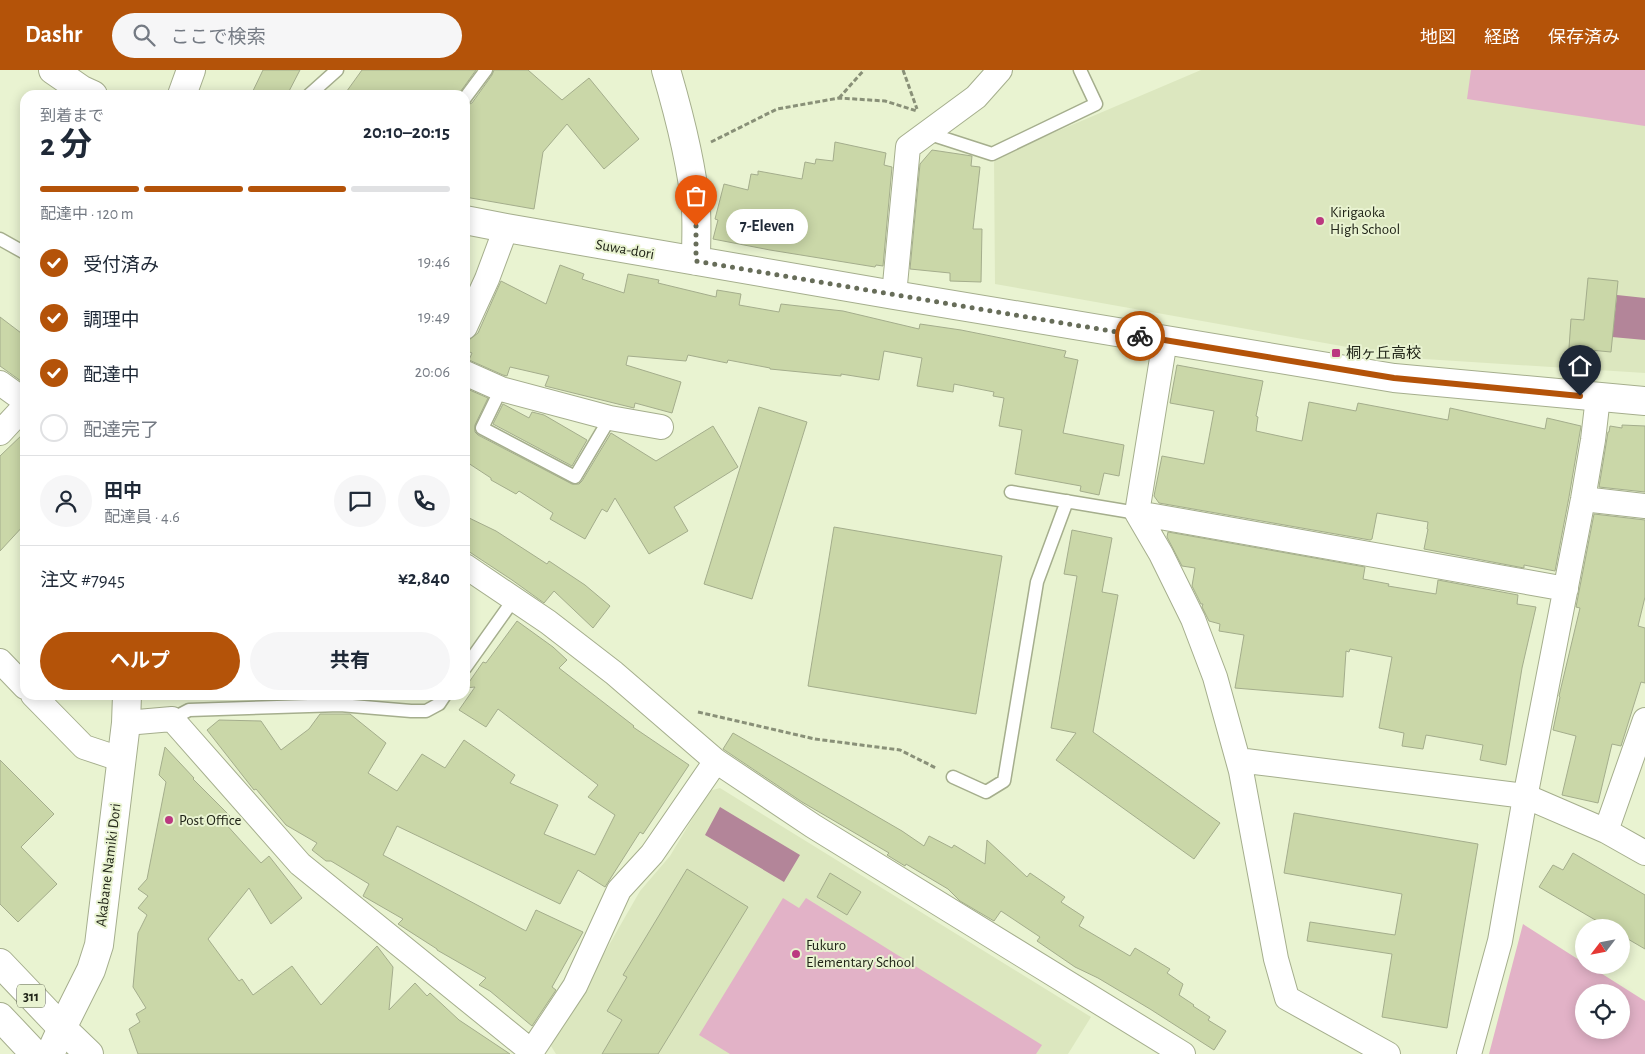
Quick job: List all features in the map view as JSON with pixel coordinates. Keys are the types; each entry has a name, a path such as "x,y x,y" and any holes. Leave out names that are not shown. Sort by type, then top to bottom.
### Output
{"street":[{"path":"53,70 82,90"},
{"path":"184,90 191,70"},
{"path":"666,70 687,152 696,210 696,261"},
{"path":"894,295 908,147 976,97 1000,70"},
{"name":"Suwa-dori","path":"470,221 894,295 1394,378 1645,401"},
{"path":"470,316 487,279 506,228"},
{"path":"1165,340 1137,513 1161,554 1193,619 1215,677 1238,760 1276,959 1288,998 1388,1054"},
{"path":"470,376 501,389 610,418 661,427"},
{"path":"0,383 20,397"},
{"path":"1469,1054 1500,941 1525,796 1583,499 1598,397"},
{"path":"0,433 20,411"},
{"path":"1583,499 1645,506"},
{"path":"1137,513 1566,589"},
{"path":"470,569 548,622 614,674 716,761 813,826 1183,1054"},
{"path":"0,661 20,682"},
{"path":"38,700 84,747 120,759"},
{"name":"Akabane Namiki Dori","path":"50,1054 91,970 99,946 120,759 126,723 127,700"},
{"path":"126,723 172,719 300,864 530,1052 575,986 619,890 652,854 716,761"},
{"path":"1606,831 1645,720"},
{"path":"1238,760 1525,796 1606,831 1645,853"},
{"name":"311","path":"0,963 62,1028 90,1054"},
{"name":"311","path":"0,1017 36,1054"}],"lane":[{"path":"315,90 337,70"},
{"path":"470,91 486,70"},
{"path":"927,133 992,154 1096,104 1080,70"},
{"path":"0,239 20,250"},
{"path":"501,389 482,428 576,477 610,418"},
{"path":"1012,492 1137,513"},
{"path":"953,777 986,792 1004,781 1037,582 1066,501"},
{"path":"470,661 514,599"},
{"path":"172,719 189,710 340,706 426,711 439,704 442,700"}],"path":[{"path":"839,98 864,70"},
{"path":"707,144 777,109 839,98 885,101 918,111 903,70"},
{"path":"693,711 815,739 900,750 953,777"}],"shaded area":[{"name":"Kirigaoka High School","path":"1201,70 1645,70 1645,373 1409,358 995,284 994,158"},
{"path":"1471,70 1645,70 1645,126 1467,99"},
{"path":"1617,295 1645,298 1645,340 1612,337"},
{"name":"Fukuro Elementary School","path":"720,788 1091,1017 1068,1054 556,1054 551,1046 640,891 670,856 709,791"},
{"path":"720,807 800,855 784,882 705,835"},
{"path":"783,898 799,908 806,898 1042,1045 1036,1054 730,1054 699,1035"},
{"path":"1523,924 1575,957 1575,974 1602,974 1618,984 1575,984 1575,1039 1630,1039 1630,992 1645,1001 1645,1054 1489,1054"}],"building":[{"path":"263,70 300,70 290,90 253,90"},
{"path":"362,70 476,70 462,90 348,90"},
{"path":"494,70 528,70 562,100 589,78 639,139 604,169 567,124 543,152 534,209 470,198 470,104"},
{"path":"835,142 886,153 884,165 892,167 883,266 876,265 875,267 713,239 718,220 715,219 724,184 748,190 751,174 758,175 758,171 802,179 805,162 815,164 816,159 833,161"},
{"path":"932,150 972,156 971,166 980,167 973,229 982,229 981,282 950,281 950,273 910,269 920,164"},
{"path":"560,265 584,274 582,279 624,293 628,274 659,280 658,283 716,297 717,290 741,294 739,305 779,312 781,304 843,311 919,329 920,324 961,330 1066,351 1064,357 1078,360 1063,433 1124,445 1119,476 1104,473 1099,495 1080,491 1081,486 1015,474 1022,430 999,426 1004,398 993,396 994,392 954,384 953,392 917,386 922,358 884,351 879,380 841,374 841,376 770,369 728,360 727,363 688,355 686,361 628,356 626,365 681,382 672,413 635,403 634,408 545,386 549,376 510,367 507,376 470,360 472,353 470,352 470,339 478,333 501,281 546,304"},
{"path":"1588,278 1618,281 1611,352 1569,348 1571,319 1584,320"},
{"path":"0,317 20,332 20,380 0,366"},
{"path":"1177,365 1263,381 1256,416 1258,417 1256,431 1302,441 1309,402 1356,411 1358,403 1448,420 1450,408 1545,429 1547,418 1581,426 1555,571 1524,565 1524,568 1424,549 1428,522 1377,513 1372,539 1370,540 1159,503 1154,496 1162,456 1204,464 1214,411 1170,403"},
{"path":"470,390 488,398 475,425 475,432 478,435 572,484 579,484 582,481 611,433 656,461 713,426 738,467 674,507 688,531 649,554 615,498 607,512 602,509 585,539 550,519 553,513 519,491 516,494 491,480 491,478 470,464"},
{"path":"503,404 529,418 532,412 544,415 587,440 572,466 493,424"},
{"path":"759,407 807,422 752,599 704,584"},
{"path":"1622,425 1645,426 1645,492 1599,487 1610,426 1622,428"},
{"path":"20,437 20,529 0,551 0,456"},
{"path":"1594,514 1645,520 1645,597 1638,626 1645,628 1645,683 1641,682 1621,746 1612,744 1598,803 1562,795 1576,736 1553,730 1580,608 1576,607"},
{"path":"470,518 496,531 547,564 549,561 585,585 610,606 593,628 554,591 544,603 470,552"},
{"path":"834,527 1002,556 976,714 808,686"},
{"path":"1072,530 1112,538 1102,592 1118,595 1093,732 1220,823 1194,859 1056,760 1076,733 1051,728 1077,576 1064,574"},
{"path":"1168,532 1365,567 1363,579 1389,584 1388,586 1436,594 1438,580 1518,595 1517,604 1536,607 1522,668 1506,765 1480,760 1483,745 1426,735 1423,749 1402,746 1404,733 1379,728 1392,657 1350,649 1349,652 1346,651 1343,697 1235,688 1244,635 1219,631 1220,624 1209,621 1202,607 1203,604 1201,604 1192,586 1195,568 1182,566 1167,537"},
{"path":"517,621 553,647 567,660 559,668 633,727 689,765 643,834 640,832 605,887 578,870 560,904 397,826 383,855 526,931 536,910 583,932 552,987 556,990 532,1026 490,991 479,985 486,978 437,950 398,924 403,919 363,896 369,884 331,861 326,861 312,850 317,843 286,825 256,789 254,790 207,730 219,720 261,721 281,750 309,729 320,714 350,714 386,743 368,773 397,791 422,754 445,768 464,740 515,775 510,783 558,805 544,834 595,855 615,815 588,797 598,785 498,709 486,727 459,710 466,700 470,700 470,694 475,687 470,688 470,681 483,662 486,663"},
{"path":"733,733 902,831 924,846 929,836 952,848 954,845 985,864 987,840 1027,877 1030,873 1065,897 1061,902 1084,917 1079,926 1130,956 1135,948 1170,969 1167,973 1183,984 1179,995 1210,1017 1208,1020 1226,1031 1214,1050 1150,1009 1098,978 1075,967 1037,941 1040,937 1001,911 994,921 960,901 948,889 887,855 889,853 802,802 723,749"},
{"path":"165,747 193,779 230,816 224,822 261,863 269,856 302,898 271,924 249,888 208,939 239,981 242,979 253,995 292,966 321,1005 377,946 393,967 389,1010 415,983 427,996 430,993 459,1020 510,1054 138,1054 129,1029 140,1022 136,1014 146,1008 133,987 138,933 147,915 138,908 148,896 138,889 147,879 166,782 159,775"},
{"path":"0,760 54,814 21,847 57,884 18,922 0,904"},
{"path":"1294,813 1478,844 1447,1028 1382,1017 1392,954 1307,941 1310,922 1395,935 1402,894 1284,873"},
{"path":"1573,853 1645,895 1645,949 1630,940 1630,919 1594,919 1539,887 1553,865 1563,870"},
{"path":"687,869 748,907 658,1054 602,1054 622,1020 607,1011 627,977 623,975"},
{"path":"830,873 861,892 847,915 817,897"}],"way so far":[{"path":"696,226 696,261 1140,336"}],"place":[{"name":"Kirigaoka High School","path":"1320,221"},
{"name":"7-Eleven","path":"696,226"},
{"name":"桐ヶ丘高校","path":"1336,353"},
{"name":"Post Office","path":"169,820"},
{"name":"Fukuro Elementary School","path":"796,954"}],"route":[{"path":"1140,336 1394,378 1580,396"}]}
